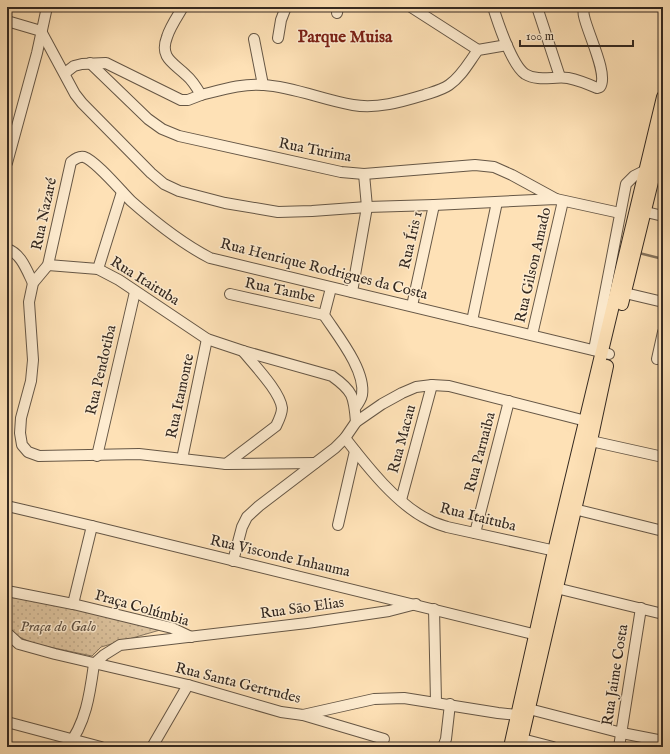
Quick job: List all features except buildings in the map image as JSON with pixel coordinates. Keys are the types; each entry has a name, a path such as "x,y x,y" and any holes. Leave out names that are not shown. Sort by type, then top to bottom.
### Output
{"main road":[{"path":"521,743 529,709 541,636 586,421 663,97"},
{"path":"510,747 517,715 556,588 559,552 574,509 591,441 602,352 625,293 646,212 663,137"}],"street":[{"path":"7,163 35,61 47,7"},
{"path":"182,7 167,37 164,48 165,54 169,60 187,76 201,95"},
{"path":"278,38 281,20 286,7"},
{"path":"411,7 478,50 507,45"},
{"path":"493,7 507,45 520,68 526,74 550,78 560,77 578,80 597,88 601,87 603,78 600,64 584,16 583,7"},
{"path":"537,7 560,77"},
{"path":"7,21 41,31 75,94 151,173 164,184 179,191 225,203 278,212 559,200 620,213"},
{"path":"254,40 263,85"},
{"path":"65,73 74,66 90,63 106,63 181,100 188,100 201,95 237,86 263,85 282,87 307,95 354,105 388,105 400,103 441,89 450,84 460,75 478,50"},
{"name":"Rua Turima","path":"90,63 148,120 162,129 179,136 341,172 364,174 475,165 494,167 559,200"},
{"name":"Rua Henrique Rodrigues da Costa","path":"69,169 71,162 77,158 84,157 94,163 122,192 169,233 210,258 602,352"},
{"name":"Rua Nazaré","path":"48,265 69,169"},
{"path":"602,352 620,213 626,184 634,176 646,170"},
{"path":"352,292 367,207 364,174"},
{"path":"98,269 122,192"},
{"name":"Rua Gilson Amado","path":"532,335 559,200"},
{"path":"472,321 497,202"},
{"name":"Rua Íris 1","path":"412,306 434,205"},
{"path":"646,212 663,216"},
{"path":"7,249 11,250 18,256 33,283"},
{"path":"48,265 33,283 29,302 33,360 31,381 21,418 20,433 22,446 28,452 40,456 139,454 226,464 315,463"},
{"name":"Rua Itaituba","path":"48,265 98,269 119,280 207,339 243,351 332,376 344,384 352,394 356,422"},
{"name":"Rua Tambe","path":"324,315 331,288"},
{"name":"Rua Pendotiba","path":"97,456 135,292"},
{"path":"625,293 663,302"},
{"name":"Rua Tambe","path":"230,294 324,315 360,373 362,395 355,408"},
{"path":"657,359 663,332"},
{"name":"Rua Itamonte","path":"182,459 207,339"},
{"path":"226,464 276,426 282,409 276,392 243,351"},
{"path":"233,561 242,527 247,517 259,506 335,448 345,438 356,422 382,404 402,393 416,388 432,385 449,386 586,421"},
{"name":"Rua Macau","path":"401,500 432,385"},
{"name":"Rua Parnaiba","path":"475,533 509,401"},
{"name":"Rua Itaituba","path":"345,438 355,451 401,500 429,520 446,527 559,552"},
{"path":"591,441 663,457"},
{"path":"338,525 355,451"},
{"name":"Rua Visconde Inhauma","path":"7,506 416,604 541,636"},
{"path":"574,509 663,531"},
{"path":"72,604 92,526"},
{"path":"556,588 663,614"},
{"name":"Praça Colúmbia","path":"7,591 72,604 172,628 191,637"},
{"name":"Rua Sāo Elias","path":"191,637 373,614 416,604"},
{"name":"Rua Jaime Costa","path":"619,747 641,608"},
{"path":"434,609 436,702"},
{"path":"7,633 19,644"},
{"name":"Praça Colúmbia","path":"94,664 104,655 120,645 191,637"},
{"path":"7,646 19,644 94,664 87,705 81,724 70,743"},
{"name":"Rua Santa Gertrudes","path":"94,664 188,686 281,712 303,715 374,699 404,698 517,715"},
{"path":"152,747 188,686"},
{"path":"443,747 446,739 450,704"},
{"path":"529,709 622,733 663,741"},
{"path":"303,715 384,739"},
{"path":"7,722 70,743 101,747"},
{"path":"521,743 553,747"}],"green space":[{"name":"Praça do Galo","path":"7,595 167,628 101,647 92,656 35,644 19,637 7,628"}],"waterway":[{"path":"639,253 663,259"}],"district":[{"name":"Parque Muisa","path":"345,37"}]}
